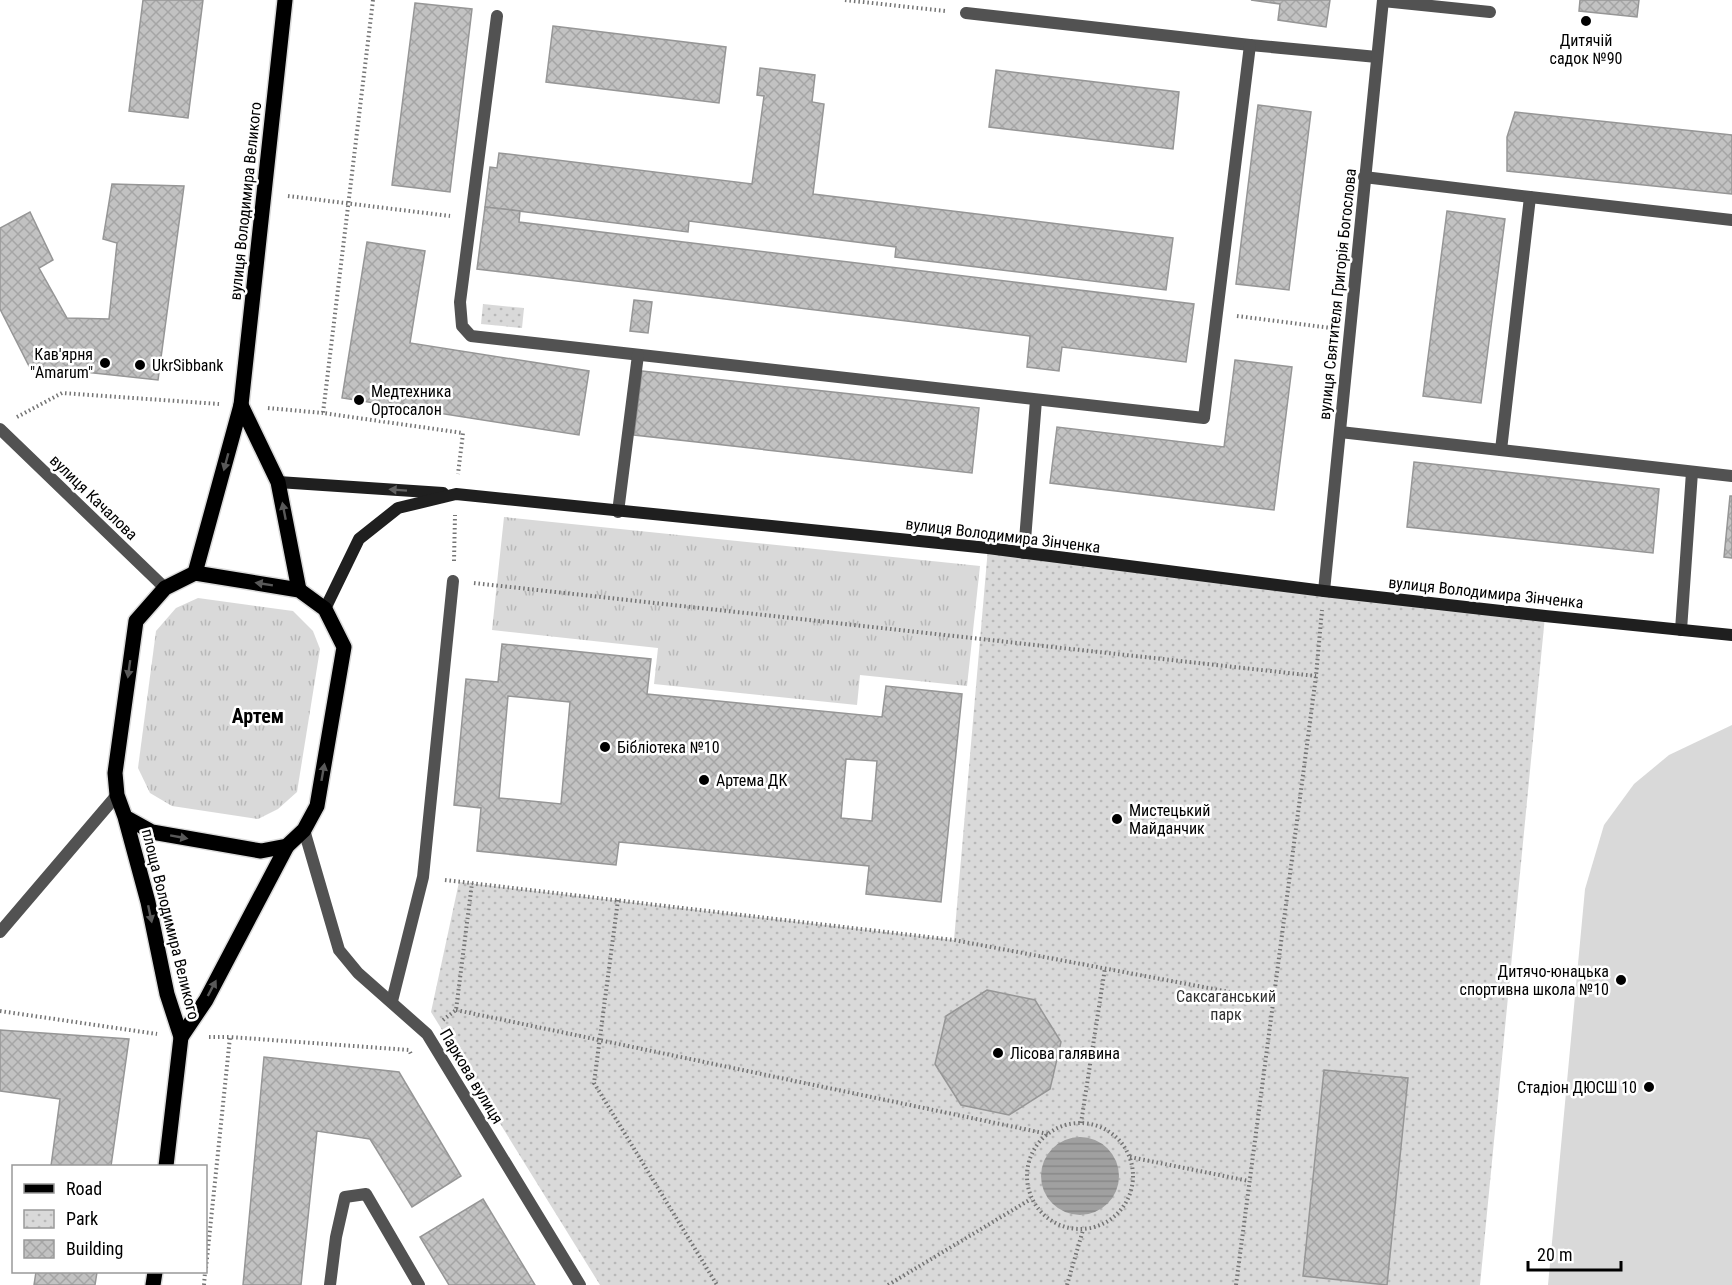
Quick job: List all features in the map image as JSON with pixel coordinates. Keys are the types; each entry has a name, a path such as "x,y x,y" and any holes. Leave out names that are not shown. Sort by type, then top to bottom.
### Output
{"main road":[{"name":"вулиця Володимира Великого","path":"241,405 285,0"},
{"path":"241,405 278,482 298,590"},
{"path":"195,573 241,405"},
{"path":"278,482 456,494"},
{"name":"вулиця Володимира Зінченка","path":"325,609 359,539 398,508 456,494 1024,553 1324,591 1732,634"},
{"name":"площа Володимира Великого","path":"195,573 298,590 325,609 344,647 317,806 304,830 287,846 206,1000 181,1037 167,994 148,903 117,795 115,773 136,621 165,588 195,573"},
{"name":"площа Володимира Великого","path":"125,817 152,832 261,852 287,846"},
{"path":"166,1165 181,1037"}],"street":[{"path":"1383,1 1490,12"},
{"name":"вулиця Святителя Григорія Богослова","path":"1324,591 1383,1"},
{"path":"966,13 1377,57"},
{"path":"497,15 460,302 462,326 471,336 1204,418 1250,45"},
{"path":"1365,177 1732,220"},
{"path":"1502,450 1530,197"},
{"path":"618,512 638,355"},
{"path":"1024,553 1036,400"},
{"name":"вулиця Качалова","path":"0,429 165,588"},
{"path":"1340,432 1732,476"},
{"path":"1681,630 1692,472"},
{"path":"392,1001 423,877 453,581"},
{"path":"0,932 117,795"},
{"name":"Паркова вулиця","path":"304,830 339,950 358,973 427,1034 580,1285"},
{"path":"330,1285 336,1237 345,1197 366,1194 419,1285"}],"path":[{"path":"323,413 373,0"},
{"path":"845,0 966,13"},
{"path":"263,193 472,218"},
{"path":"1217,313 1349,330"},
{"path":"10,420 62,393 323,413 463,433"},
{"path":"453,581 1316,676"},
{"path":"1236,1285 1316,676 1324,591"},
{"path":"423,877 954,940 1272,1000"},
{"path":"0,1011 181,1037 230,1036 409,1050 456,1010 472,883"},
{"path":"618,900 594,1083 717,1285"},
{"path":"1081,1123 1105,968"},
{"path":"456,1010 1048,1134"},
{"path":"207,1251 230,1036"},
{"path":"409,1050 415,1060"},
{"path":"1081,1123 1107,1130 1121,1142 1130,1157 1134,1175 1127,1202 1109,1221 1101,1226 1083,1230 1056,1224 1042,1214 1032,1199 1027,1182 1028,1163 1035,1147 1048,1134 1064,1125 1081,1123"},
{"path":"1130,1157 1249,1181"},
{"path":"888,1285 1032,1199"},
{"path":"1067,1285 1083,1230"}],"green space":[{"path":"483,304 524,308 522,328 481,324"},
{"path":"504,517 980,566 967,686 860,675 857,705 654,684 658,648 492,630"},
{"name":"Саксаганський парк","path":"988,548 1545,616 1480,1285 600,1285 431,1012 459,882 954,940"},
{"path":"198,598 293,611 313,631 320,649 297,792 278,809 258,819 172,806 150,793 138,768 156,631 176,608"},
{"name":"Стадіон ДЮСШ 10","path":"1732,725 1732,1285 1548,1285 1585,889 1604,825 1634,784 1669,755"}],"shaded area":[{"path":"1080,1137 1095,1140 1108,1148 1116,1161 1119,1176 1116,1191 1108,1204 1095,1212 1080,1215 1065,1212 1052,1204 1044,1191 1041,1176 1044,1161 1052,1148 1065,1140"}],"building":[{"path":"143,0 203,0 188,118 129,111"},
{"path":"1251,0 1330,0 1326,27 1278,20 1280,4"},
{"path":"1580,0 1639,0 1637,17 1579,11"},
{"path":"415,3 472,9 450,192 392,185"},
{"path":"553,26 726,47 719,103 546,82"},
{"path":"760,68 815,75 812,102 824,104 813,194 1173,238 1166,290 895,257 896,247 689,221 688,232 485,207 490,167 497,168 499,153 752,184 764,96 757,95"},
{"path":"996,70 1179,92 1173,149 989,127"},
{"path":"1258,105 1311,112 1289,290 1236,284"},
{"path":"1515,112 1732,135 1732,194 1507,171 1507,137"},
{"path":"112,184 184,186 158,380 29,366 0,309 0,228 30,212 53,260 39,268 67,318 109,319 117,243 103,239"},
{"path":"485,207 520,211 519,222 1194,304 1186,362 1062,347 1059,371 1027,367 1030,336 477,269"},
{"path":"1447,211 1505,219 1481,403 1423,396"},
{"path":"367,242 425,251 410,343 589,371 579,435 342,398"},
{"path":"634,300 652,302 648,333 630,331"},
{"path":"1235,360 1292,367 1274,510 1050,483 1057,427 1224,447"},
{"path":"642,371 979,408 972,473 634,435"},
{"path":"1414,462 1659,489 1653,553 1407,527"},
{"path":"1730,496 1732,496 1732,558 1724,557"},
{"name":"Артема ДК","path":"502,644 651,659 647,694 882,717 886,686 962,694 941,902 866,894 869,866 619,842 616,865 477,851 481,808 454,805 466,679 498,682","holes":["508,696 570,702 561,804 499,798","846,759 877,761 872,821 841,818"]},
{"name":"Лісова галявина","path":"987,990 1035,1000 1061,1042 1050,1089 1009,1115 961,1105 935,1064 946,1016"},
{"path":"0,1030 129,1039 111,1165 51,1165 60,1099 0,1091"},
{"path":"264,1057 399,1072 461,1176 412,1207 370,1139 317,1131 301,1285 243,1285"},
{"path":"1324,1070 1408,1078 1387,1285 1303,1276"},
{"path":"483,1199 535,1285 449,1285 420,1237"},
{"path":"36,1273 97,1273 95,1285 34,1285"}],"place":[{"name":"Дитячiй садок №90","path":"1586,21"},
{"name":"Кав'ярня \"Amarum\"","path":"105,363"},
{"name":"UkrSibbank","path":"140,365"},
{"name":"Медтехника Ортосалон","path":"359,400"},
{"name":"Бібліотека №10","path":"605,747"},
{"name":"Артема ДК","path":"704,780"},
{"name":"Мистецький Майданчик","path":"1117,819"},
{"name":"Дитячо-юнацька спортивна школа №10","path":"1621,980"},
{"name":"Лісова галявина","path":"998,1053"},
{"name":"Стадіон ДЮСШ 10","path":"1649,1087"}],"district":[{"name":"Артем","path":"258,716"}]}
